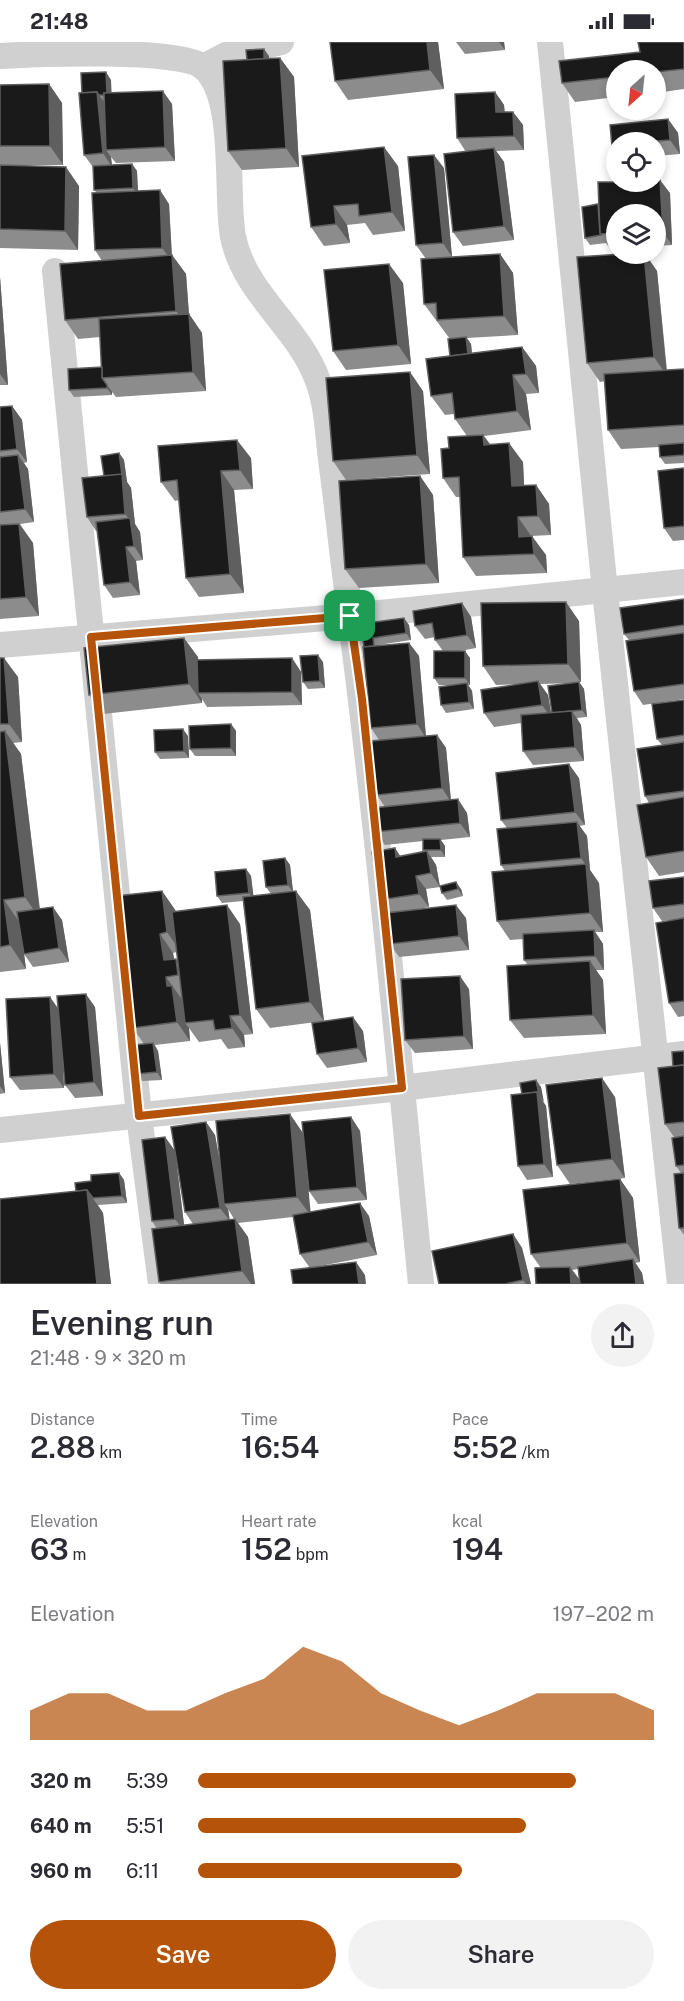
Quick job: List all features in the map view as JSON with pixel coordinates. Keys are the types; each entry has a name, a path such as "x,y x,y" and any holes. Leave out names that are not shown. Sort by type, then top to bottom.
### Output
{"street":[{"path":"203,67 226,55 281,42"},
{"path":"550,42 605,591 680,1284"},
{"path":"8,51 161,56 191,60 203,67 219,87 224,113 233,236 244,268 259,296 300,348 319,381 362,699 421,1284"},
{"path":"55,271 139,1116 161,1284"},
{"path":"0,645 350,616 684,582"},
{"path":"0,1130 402,1088 684,1054"}],"building":[{"path":"330,42 427,42 430,70 335,81"},
{"path":"638,42 684,42 684,69 666,71 666,60 606,60 606,78 562,83 559,61 640,52"},
{"path":"264,49 264,59 247,60 246,50"},
{"path":"280,58 286,148 228,151 223,61"},
{"path":"106,72 107,93 99,95 97,92 82,93 81,73"},
{"path":"49,84 50,146 0,146 0,85"},
{"path":"163,91 165,147 106,150 104,93"},
{"path":"97,92 103,153 84,155 79,93"},
{"path":"495,92 496,112 513,112 514,136 457,138 455,94"},
{"path":"668,119 670,140 666,140 666,132 611,132 610,125"},
{"path":"384,147 392,212 359,216 358,204 334,206 336,224 311,227 302,156"},
{"path":"494,148 504,226 453,232 444,154"},
{"path":"434,155 443,243 416,245 408,157"},
{"path":"132,164 133,188 94,190 93,166"},
{"path":"0,165 66,167 65,231 0,229"},
{"path":"598,182 606,182 606,192 661,192 661,204 606,204 606,234 600,234"},
{"path":"160,190 162,248 95,250 92,193"},
{"path":"598,204 601,235 585,238 582,207"},
{"path":"500,254 504,316 437,320 436,303 424,304 421,259"},
{"path":"172,255 176,311 65,320 60,264"},
{"path":"606,255 606,264 645,264 654,357 587,363 577,257"},
{"path":"389,264 398,345 333,351 324,270"},
{"path":"189,314 193,372 102,378 99,319"},
{"path":"466,337 468,354 450,356 448,339"},
{"path":"522,347 526,374 513,375 517,411 455,419 452,393 431,396 426,359"},
{"path":"102,367 102,378 107,388 69,390 68,369"},
{"path":"684,369 684,425 608,430 604,374"},
{"path":"410,372 417,455 333,461 326,378"},
{"path":"12,406 17,449 0,451 0,407"},
{"path":"483,435 484,445 509,443 512,486 536,485 538,516 518,517 519,537 532,536 534,554 463,557 459,477 443,478 441,449 449,448 448,437"},
{"path":"237,440 240,470 221,471 230,574 186,578 177,480 161,482 158,446"},
{"path":"684,443 684,455 660,457 659,445"},
{"path":"119,453 122,475 104,476 101,456"},
{"path":"18,455 25,509 0,512 0,457"},
{"path":"684,468 684,526 664,528 658,471"},
{"path":"122,474 125,514 87,517 82,478"},
{"path":"420,476 426,564 345,569 339,481"},
{"path":"130,518 134,546 126,547 130,582 104,585 96,522"},
{"path":"19,524 26,597 0,599 0,525"},
{"path":"684,599 684,625 624,634 620,608"},
{"path":"566,602 568,664 483,666 481,603"},
{"path":"462,603 467,635 435,640 432,623 415,626 413,611"},
{"path":"404,618 406,633 373,638 374,646 364,647 361,624"},
{"path":"684,633 684,684 634,691 626,641"},
{"path":"184,638 189,684 89,695 84,648"},
{"path":"409,643 417,724 371,728 363,647"},
{"path":"434,651 465,651 465,678 434,678"},
{"path":"318,655 320,681 303,682 300,656"},
{"path":"0,658 4,658 9,724 0,724"},
{"path":"292,658 292,692 198,693 197,660"},
{"path":"538,681 542,705 484,713 481,690"},
{"path":"579,682 582,710 552,713 548,686"},
{"path":"467,683 469,702 441,705 439,687"},
{"path":"684,700 684,735 657,739 652,704"},
{"path":"572,711 575,747 523,751 521,715"},
{"path":"231,724 231,748 190,749 189,726"},
{"path":"183,729 184,751 155,752 154,730"},
{"path":"5,731 25,897 4,900 10,945 0,947 0,732"},
{"path":"437,735 442,788 377,795 371,741"},
{"path":"684,742 684,791 645,796 637,749"},
{"path":"569,764 575,812 501,820 496,773"},
{"path":"684,797 684,851 646,857 637,805"},
{"path":"458,799 460,823 375,832 373,808"},
{"path":"577,822 581,858 501,865 497,829"},
{"path":"423,839 440,839 441,850 423,850"},
{"path":"395,848 396,857 427,851 431,873 416,876 419,894 380,900 372,852"},
{"path":"285,858 288,885 266,887 263,861"},
{"path":"586,864 590,913 497,921 492,872"},
{"path":"246,869 249,893 217,896 215,872"},
{"path":"684,877 684,904 653,908 649,881"},
{"path":"456,882 458,889 442,893 440,886"},
{"path":"162,891 167,932 160,934 164,960 176,959 178,975 166,977 167,986 172,986 177,1022 133,1028 116,896"},
{"path":"296,891 310,1002 256,1009 243,897"},
{"path":"227,905 240,1015 230,1016 232,1028 215,1030 213,1020 185,1023 172,912"},
{"path":"456,905 459,936 390,944 386,913"},
{"path":"53,907 59,948 24,954 17,912"},
{"path":"684,918 684,1001 669,1003 656,923"},
{"path":"594,930 595,956 524,960 523,934"},
{"path":"590,961 593,1015 510,1020 507,966"},
{"path":"460,976 464,1036 405,1040 401,979"},
{"path":"86,994 94,1082 65,1085 57,996"},
{"path":"50,997 54,1074 10,1077 6,999"},
{"path":"353,1017 358,1048 317,1054 312,1023"},
{"path":"153,1043 157,1072 137,1074 134,1045"},
{"path":"684,1051 684,1065 673,1066 672,1052"},
{"path":"684,1065 684,1122 665,1124 658,1068"},
{"path":"602,1078 612,1159 557,1165 546,1085"},
{"path":"536,1080 539,1095 537,1092 522,1094 520,1083"},
{"path":"537,1092 544,1164 518,1166 511,1095"},
{"path":"290,1114 297,1197 224,1204 216,1121"},
{"path":"351,1117 357,1187 309,1191 302,1122"},
{"path":"206,1122 220,1208 185,1212 171,1127"},
{"path":"684,1136 684,1165 676,1166 672,1138"},
{"path":"165,1137 175,1219 152,1221 142,1140"},
{"path":"119,1173 122,1196 93,1198 87,1190 76,1191 75,1183 91,1181 91,1175"},
{"path":"684,1173 684,1228 679,1228 674,1174"},
{"path":"620,1179 627,1243 531,1254 523,1190"},
{"path":"87,1190 97,1284 0,1284 0,1199"},
{"path":"360,1203 368,1242 300,1254 293,1215"},
{"path":"235,1219 242,1271 159,1282 152,1229"},
{"path":"513,1234 523,1280 505,1284 439,1284 432,1251"},
{"path":"633,1259 636,1284 580,1284 578,1267"},
{"path":"356,1262 359,1284 293,1284 291,1270"},
{"path":"570,1267 571,1284 536,1284 535,1268"}],"route":[{"path":"350,616 362,699 402,1088 139,1116 91,637 350,616"}]}
